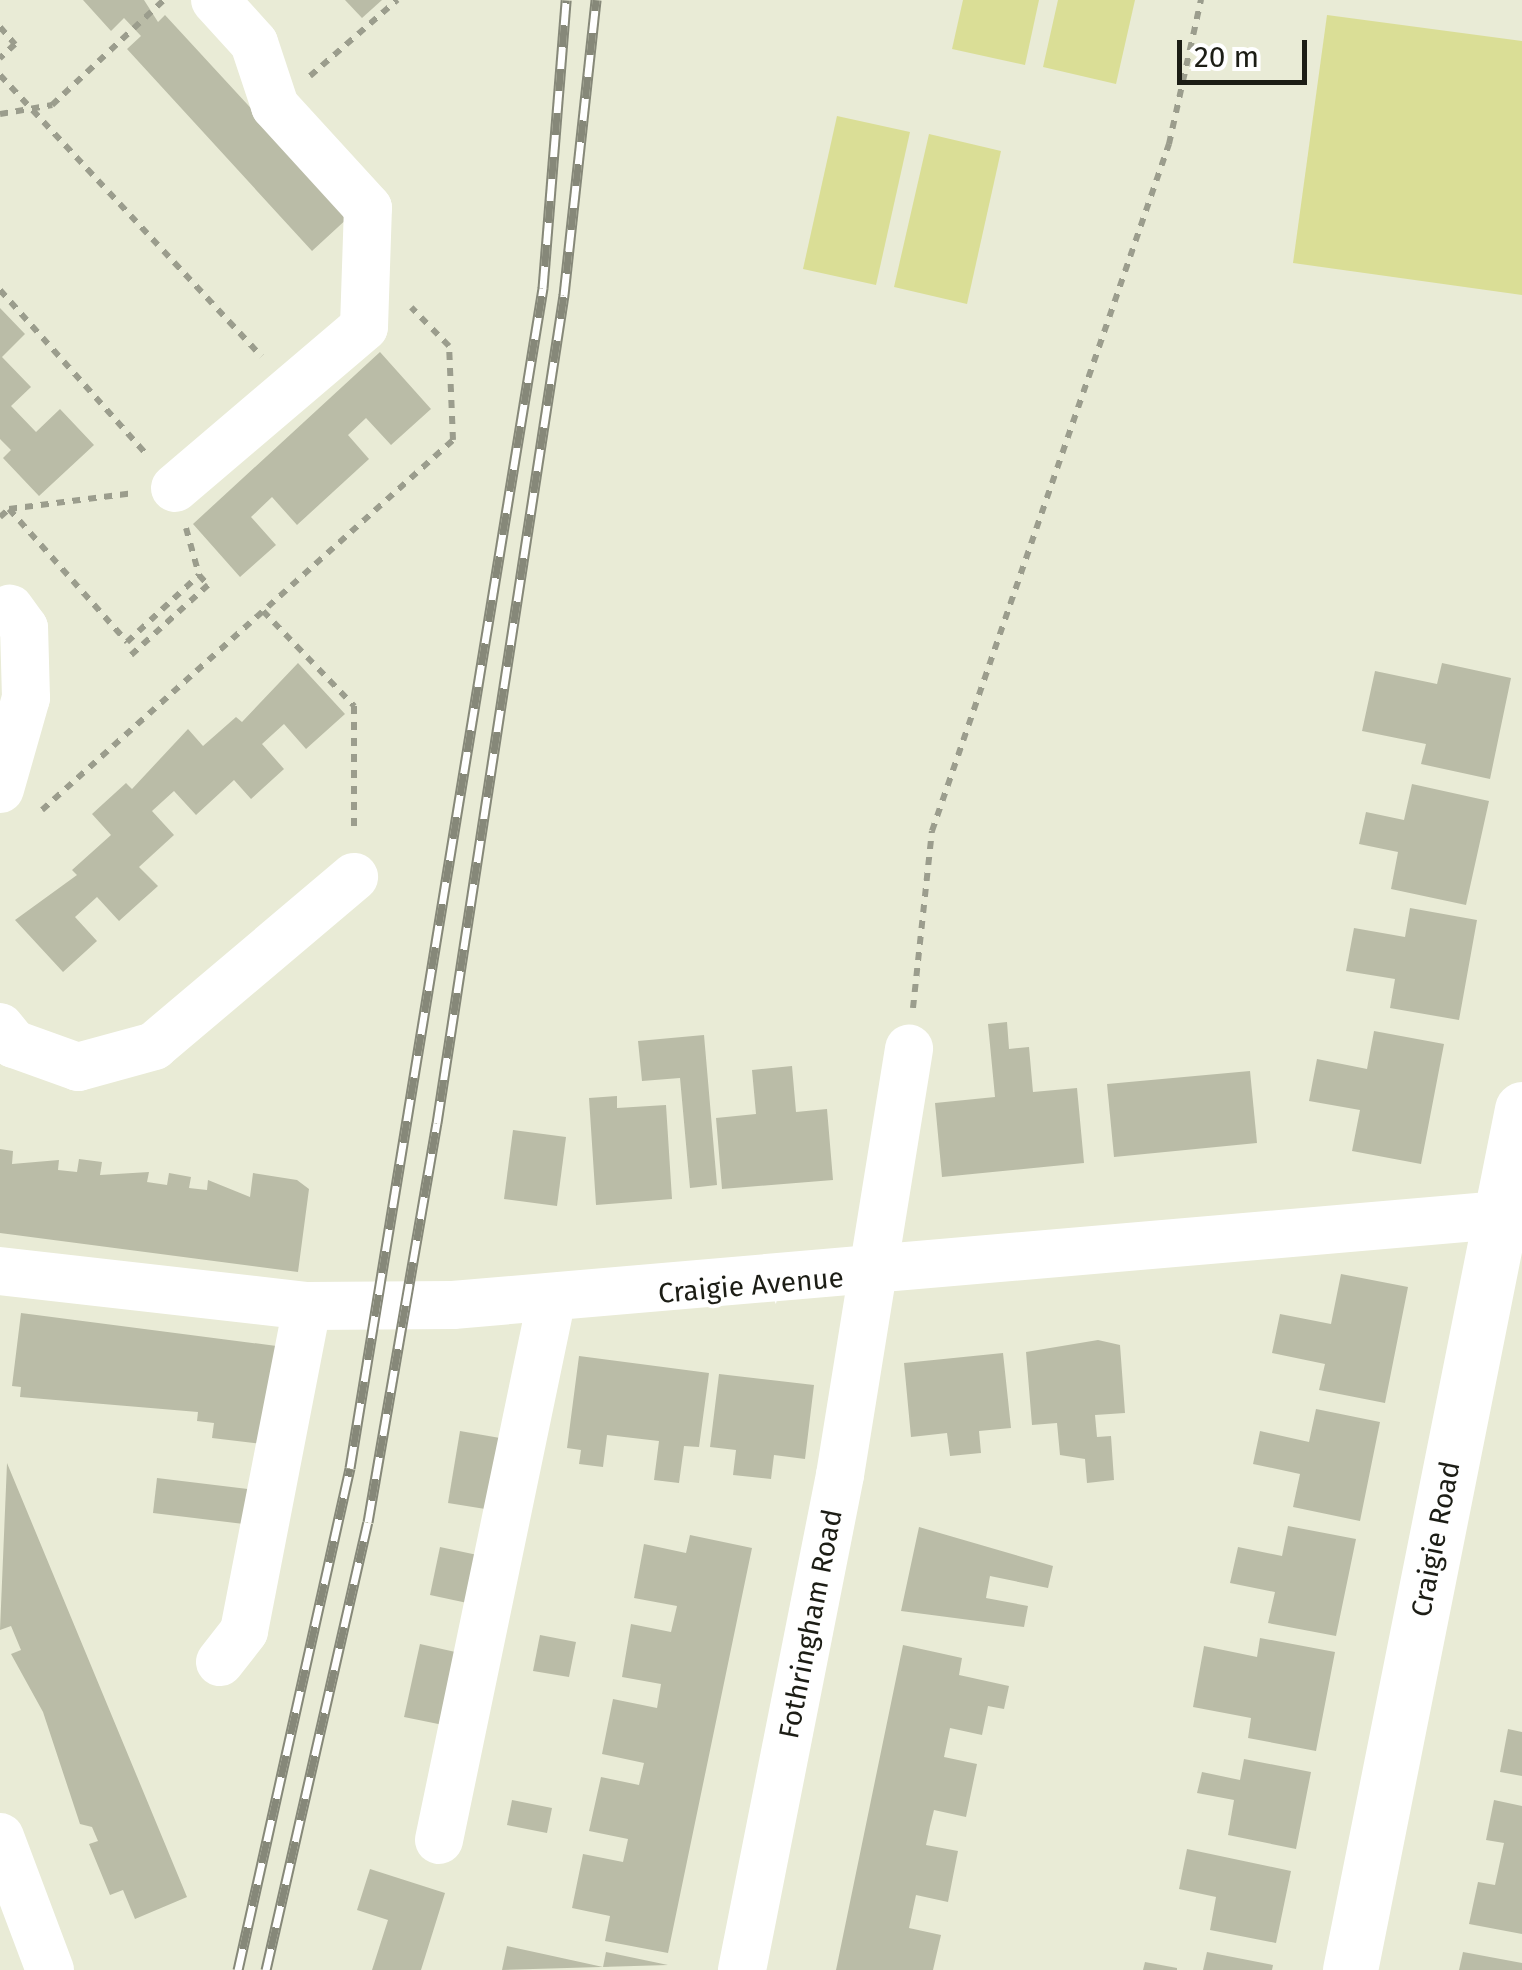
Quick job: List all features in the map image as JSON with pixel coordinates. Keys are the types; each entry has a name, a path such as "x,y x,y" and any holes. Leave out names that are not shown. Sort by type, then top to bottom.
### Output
{"main road":[{"name":"Craigie Road","path":"1350,1970 1511,1218 1522,1108"}],"street":[{"path":"176,488 364,328 368,208 276,106 254,44 215,0"},
{"path":"10,609 24,628 26,698 15,804"},
{"path":"0,1027 14,1044 78,1067 154,1046 354,877"},
{"name":"Fothringham Road","path":"742,1970 840,1475 866,1276 909,1049"},
{"name":"Craigie Avenue","path":"0,1271 313,1307 552,1302 1511,1218"},
{"path":"438,1840 552,1302"},
{"path":"220,1662 244,1631 313,1307"},
{"path":"0,1836 50,1970"}],"path":[{"path":"0,114 52,105 164,0"},
{"path":"276,106 397,0"},
{"path":"909,1049 932,831 1170,144 1201,0"},
{"path":"0,28 15,44 0,58"},
{"path":"0,75 292,389"},
{"path":"15,804 263,611 454,440 449,346 366,260"},
{"path":"0,290 176,488"},
{"path":"0,517 8,510 176,488"},
{"path":"8,510 127,642 199,575 208,585 131,656"},
{"path":"263,611 354,706 354,877"}],"green space":[{"path":"963,0 1039,0 1025,65 952,49"},
{"path":"1058,0 1135,0 1116,84 1043,67"},
{"path":"1327,15 1522,41 1522,295 1293,263"},
{"path":"837,116 910,132 876,285 803,269"},
{"path":"929,134 1001,151 967,304 894,287"}],"building":[{"path":"83,0 144,0 158,22 165,15 350,216 312,251 127,49 141,36 124,18 111,31"},
{"path":"345,0 382,0 362,18"},
{"path":"0,308 25,334 2,357 31,387 11,406 36,432 60,409 94,445 39,496 3,458 11,450 0,439"},
{"path":"380,352 431,409 391,445 366,418 348,435 369,459 297,525 272,497 251,517 276,545 240,577 193,524"},
{"path":"298,663 345,714 306,749 284,724 262,744 284,769 251,799 234,780 196,815 174,791 152,811 174,835 139,867 158,886 119,921 97,897 75,917 97,941 63,972 15,920 77,875 72,870 111,835 92,814 126,783 132,789 188,729 203,746 236,717 242,722"},
{"path":"1442,663 1511,678 1490,779 1421,764 1426,744 1362,731 1375,671 1437,684"},
{"path":"1412,784 1489,801 1466,905 1391,889 1398,852 1359,844 1366,812 1404,820"},
{"path":"1410,908 1477,920 1459,1020 1390,1008 1395,979 1346,971 1354,928 1405,937"},
{"path":"1007,1022 1009,1049 1029,1047 1033,1092 1077,1088 1084,1163 942,1177 935,1103 995,1097 988,1024"},
{"path":"1374,1031 1444,1044 1421,1164 1352,1151 1360,1110 1309,1101 1317,1059 1367,1069"},
{"path":"704,1035 717,1185 690,1188 680,1078 642,1081 638,1041"},
{"path":"792,1066 796,1112 827,1109 833,1180 722,1189 716,1118 756,1114 752,1070"},
{"path":"1250,1071 1257,1143 1114,1157 1107,1084"},
{"path":"617,1096 617,1108 666,1105 672,1199 596,1205 589,1098"},
{"path":"513,1130 566,1137 557,1206 504,1199"},
{"path":"0,1149 13,1151 12,1164 59,1160 58,1170 77,1172 79,1159 102,1162 100,1175 149,1172 147,1182 167,1185 169,1173 191,1177 189,1188 207,1190 208,1180 250,1197 253,1173 297,1180 309,1189 298,1272 0,1233"},
{"path":"1341,1274 1408,1287 1385,1403 1319,1390 1325,1364 1272,1353 1280,1314 1331,1324"},
{"path":"21,1313 284,1347 272,1445 212,1438 214,1423 197,1421 198,1412 20,1397 21,1387 12,1386"},
{"path":"1098,1340 1120,1345 1125,1413 1095,1415 1097,1437 1111,1436 1114,1480 1087,1483 1085,1459 1060,1455 1057,1423 1032,1425 1026,1352"},
{"path":"1003,1353 1011,1428 979,1431 981,1453 950,1456 947,1433 911,1437 904,1363"},
{"path":"579,1356 709,1373 699,1447 684,1446 679,1483 654,1480 659,1441 607,1435 603,1467 579,1464 581,1450 567,1448"},
{"path":"719,1374 814,1385 805,1459 774,1455 771,1479 733,1475 736,1450 710,1447"},
{"path":"1316,1409 1380,1422 1360,1521 1293,1507 1300,1474 1253,1464 1260,1431 1309,1442"},
{"path":"460,1431 517,1441 504,1512 448,1503"},
{"path":"7,1463 187,1897 135,1919 123,1890 110,1895 89,1844 98,1841 92,1827 80,1824 43,1712 11,1654 21,1650 11,1626 0,1630"},
{"path":"157,1478 257,1490 252,1525 153,1513"},
{"path":"1288,1526 1356,1539 1336,1636 1268,1623 1275,1592 1230,1583 1238,1547 1282,1556"},
{"path":"919,1527 1053,1566 1048,1588 990,1576 986,1598 1028,1606 1024,1627 901,1611"},
{"path":"690,1535 752,1548 668,1953 605,1941 610,1916 572,1908 583,1854 623,1862 628,1839 589,1831 601,1777 639,1785 644,1763 602,1754 613,1699 657,1708 661,1684 622,1677 631,1624 671,1632 677,1606 634,1598 644,1544 686,1553"},
{"path":"440,1547 482,1556 472,1604 430,1595"},
{"path":"540,1635 576,1642 569,1677 533,1671"},
{"path":"1260,1638 1335,1652 1316,1751 1248,1738 1251,1718 1193,1707 1204,1646 1257,1657"},
{"path":"420,1644 473,1656 458,1728 404,1717"},
{"path":"903,1645 962,1658 959,1675 1009,1686 1004,1709 988,1706 982,1735 950,1728 944,1757 977,1764 966,1817 934,1810 930,1826 926,1845 958,1851 948,1902 916,1895 909,1928 941,1935 933,1970 836,1970"},
{"path":"1508,1729 1522,1732 1522,1776 1500,1772"},
{"path":"1244,1759 1311,1772 1296,1849 1228,1835 1234,1800 1197,1793 1202,1772 1240,1780"},
{"path":"512,1800 552,1808 547,1833 507,1825"},
{"path":"1494,1800 1522,1806 1522,1934 1469,1924 1478,1882 1495,1885 1504,1843 1486,1840"},
{"path":"1187,1849 1291,1871 1276,1943 1210,1930 1216,1897 1179,1889"},
{"path":"370,1869 445,1893 421,1970 372,1970 388,1920 357,1910"},
{"path":"507,1946 603,1967 502,1970"},
{"path":"606,1952 668,1965 603,1967"},
{"path":"1207,1952 1273,1965 1272,1970 1203,1970"},
{"path":"1463,1952 1522,1963 1522,1970 1459,1970"},
{"path":"1145,1962 1177,1968 1177,1970 1143,1970"}],"railway":[{"path":"238,1970 350,1468 543,288 566,0"},
{"path":"266,1970 368,1522 437,1123 564,295 596,0"}]}
